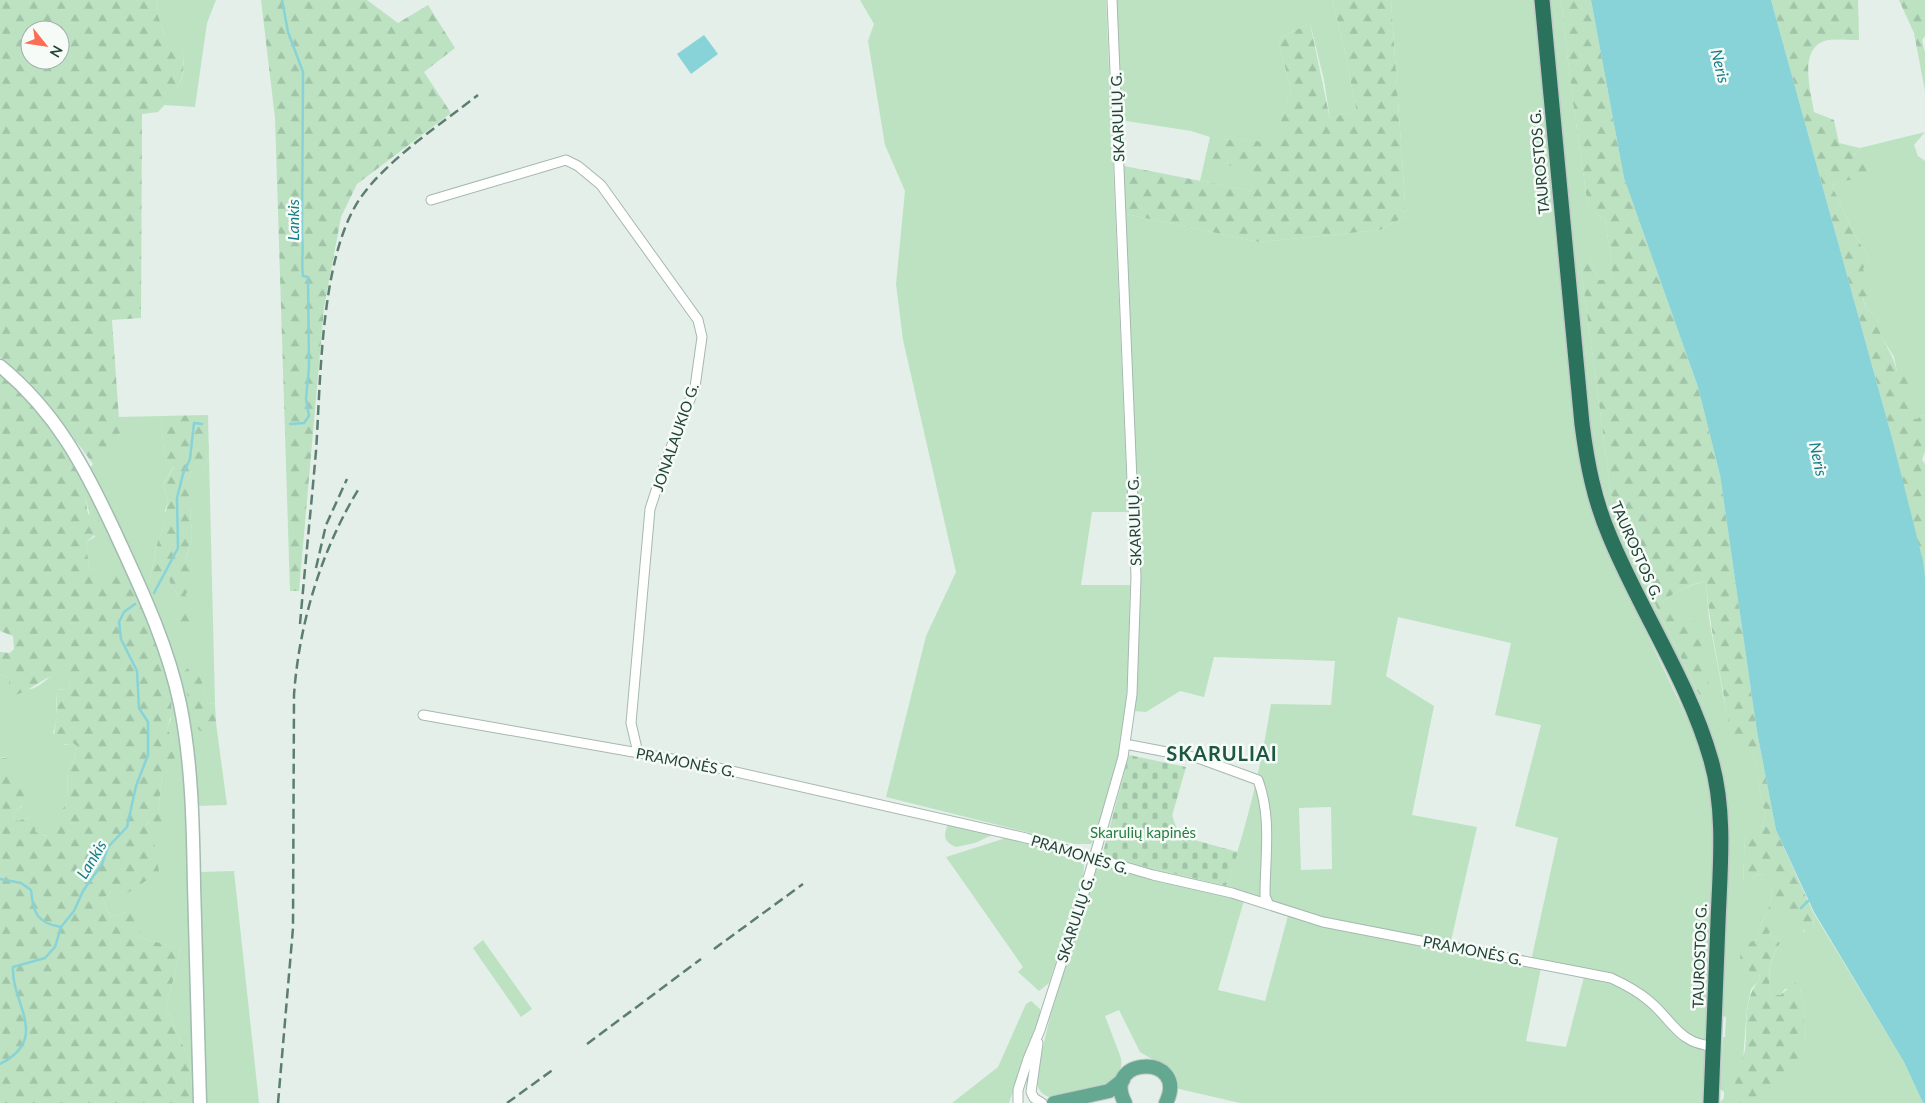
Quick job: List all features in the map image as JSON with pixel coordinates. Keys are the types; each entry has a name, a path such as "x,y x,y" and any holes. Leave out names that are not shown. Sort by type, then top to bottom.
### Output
{"highway":[{"name":"TAUROSTOS G.","path":"1542,0 1582,424 1591,480 1610,537 1692,707 1712,761 1716,784 1719,809 1720,868 1711,1103"}],"main road":[{"path":"0,366 39,403 67,439 82,465 154,617 173,676 180,704 188,755 192,807 200,1103"},
{"path":"1054,1103 1109,1091 1136,1067 1149,1066 1161,1071 1169,1083 1169,1096 1166,1103"},
{"path":"1097,1103 1111,1100 1124,1103 1121,1093 1123,1080"}],"street":[{"name":"SKARULIŲ G.","path":"1018,1103 1018,1090 1040,1030 1094,859 1125,744 1132,694 1136,577 1112,0"},
{"name":"JONALAUKIO G.","path":"431,200 566,160 578,166 601,186 698,320 702,337 695,387 666,460 650,509 631,723 638,753"},
{"name":"PRAMONĖS G.","path":"423,715 701,764 1034,840 1094,859 1268,903 1283,910 1323,922 1542,963 1611,978 1632,988 1650,1001 1682,1035 1696,1044 1713,1046"},
{"path":"1125,744 1198,758 1258,780 1266,800 1268,824 1265,896 1268,903"},
{"name":"SKARULIŲ G.","path":"1040,1030 1031,1084 1034,1098 1042,1103"}],"green space":[{"path":"0,0 158,0 157,13 164,32 176,38 180,44 184,65 178,87 169,100 158,112 142,114 141,318 112,320 120,433 111,451 93,464 50,408 0,357"},
{"path":"158,0 216,0 207,23 195,107 164,105 180,83 184,64 178,41 173,36 164,32 157,13"},
{"path":"261,0 367,0 398,23 428,5 455,48 424,72 451,113 357,184 341,217 324,308 299,591 290,591 275,118"},
{"path":"860,0 1106,0 1128,512 1092,512 1081,585 1130,585 1128,678 1122,743 1095,839 1091,844 1074,844 886,797 926,636 956,572 903,340 896,284 905,191 885,145 868,41 874,24"},
{"path":"1116,0 1332,0 1344,46 1356,109 1330,119 1324,80 1310,23 1278,39 1291,90 1274,143 1222,139 1213,160 1255,173 1252,191 1200,181 1210,137 1191,131 1120,120"},
{"path":"1332,0 1391,0 1406,216 1380,230 1259,242 1121,213 1119,165 1252,191 1254,173 1212,160 1222,139 1274,142 1291,90 1278,39 1310,23 1330,119 1356,109 1344,46"},
{"path":"1391,0 1534,0 1570,382 1578,455 1585,490 1603,542 1696,737 1707,776 1712,812 1714,865 1703,1103 1240,1103 1175,1088 1159,1063 1140,1052 1119,1010 1105,1016 1121,1058 1120,1068 1116,1076 1108,1083 1086,1091 1054,1098 1049,1097 1039,1090 1037,1072 1050,1017 1094,872 1102,856 1226,886 1253,796 1271,704 1331,705 1335,661 1214,657 1204,697 1180,691 1146,712 1134,711 1136,665 1121,213 1259,242 1380,230 1406,216","holes":["1398,617 1511,643 1495,715 1541,725 1515,826 1558,838 1531,961 1450,945 1477,827 1412,815 1434,706 1386,676","1331,807 1332,869 1301,870 1299,808","1245,897 1289,912 1265,1001 1218,990","1542,963 1585,973 1566,1047 1526,1041"]},
{"path":"1550,0 1561,0 1588,207 1605,220 1612,264 1611,281 1599,280 1590,261 1580,261 1612,501 1663,620 1699,694 1705,697 1690,621 1672,613 1662,602 1683,589 1706,581 1709,619 1728,716 1753,752 1765,816 1762,825 1745,834 1743,884 1748,884 1756,874 1765,875 1770,882 1772,896 1757,933 1757,939 1751,943 1740,962 1753,973 1759,973 1760,979 1751,989 1747,1008 1743,1060 1736,1073 1739,1103 1719,1103 1724,1098 1724,1092 1720,1089 1726,1017 1723,1016 1728,857 1725,789 1710,730 1700,705 1627,557 1612,519 1596,461 1587,401"},
{"path":"1561,0 1591,0 1624,178 1698,387 1720,475 1757,732 1776,830 1813,912 1814,931 1810,937 1797,921 1787,904 1774,911 1775,920 1769,934 1780,943 1773,956 1770,968 1771,995 1780,995 1795,983 1800,989 1805,1011 1806,1038 1792,1075 1773,1090 1756,1098 1762,1103 1739,1103 1735,1080 1736,1072 1745,1050 1750,995 1760,979 1759,973 1753,974 1740,962 1741,947 1757,939 1757,933 1772,896 1770,882 1765,875 1756,874 1748,884 1743,884 1745,833 1762,825 1765,816 1753,753 1732,746 1711,623 1706,581 1683,589 1662,602 1683,617 1698,622 1709,688 1705,697 1699,694 1664,622 1631,550 1612,501 1580,261 1586,258 1590,261 1599,280 1611,280 1612,264 1605,220 1588,207"},
{"path":"1771,0 1858,0 1859,40 1828,40 1818,44 1812,51 1809,60 1809,82 1814,112 1834,120 1839,143 1860,148 1854,155 1869,165 1870,178 1840,181 1832,186 1856,237 1869,258 1863,269 1874,290 1869,297 1863,298 1866,310 1877,315 1882,338 1892,356 1897,372 1915,379 1916,390 1910,398 1909,417 1917,419 1922,415 1925,416 1925,451 1922,460 1925,464 1925,577 1891,434"},
{"path":"1899,0 1925,0 1925,36 1922,40 1925,53 1925,91 1914,33"},
{"path":"1925,132 1914,145 1918,156 1925,161 1925,416 1922,415 1917,419 1909,417 1909,398 1897,372 1894,357 1878,331 1877,315 1866,310 1863,297 1869,283 1863,269 1869,258 1856,237 1832,186 1840,181 1860,177 1854,155 1860,148"},
{"path":"0,374 47,423 68,452 82,480 88,514 98,518 102,529 86,542 89,567 96,572 100,584 105,584 110,577 107,569 113,563 122,563 150,622 166,668 171,710 167,729 174,740 175,764 162,776 158,812 165,826 160,829 149,821 145,826 153,836 159,872 123,896 111,892 103,899 110,917 126,912 132,904 145,915 139,937 181,949 166,1008 190,1061 193,1103 0,1103 0,757 12,760 12,772 26,782 28,786 29,791 26,800 13,814 14,819 18,821 29,817 35,819 37,824 35,831 42,836 49,835 51,828 67,802 68,769 74,761 77,746 73,743 59,744 56,741 54,732 57,712 56,690 69,689 71,680 64,676 49,677 29,689 14,695 9,688 9,678 0,674 0,652 10,653 14,649 13,636 0,631"},
{"path":"208,415 209,458 202,470 193,470 186,480 197,493 190,505 192,536 186,558 196,571 191,579 193,585 185,595 195,601 196,605 193,612 196,618 190,622 185,622 178,628 168,624 167,617 180,614 180,597 171,586 168,574 157,587 149,583 158,540 166,523 164,518 168,502 163,484 174,467 164,455 161,416"},
{"path":"161,416 164,455 174,466 163,484 168,502 165,510 166,523 158,540 149,583 168,573 171,586 180,597 180,614 174,614 185,622 193,612 191,600 185,595 191,579 186,559 192,536 191,486 186,480 193,470 202,470 209,458 215,704 208,703 199,672 209,728 216,723 227,805 197,806 200,872 234,871 259,1103 193,1103 190,1061 166,1008 181,949 139,937 126,912 110,917 103,899 111,892 145,826 158,812 162,776 174,740 167,729 171,719 110,577 105,585 99,584 96,572 89,567 86,542 95,537 81,479 93,464 111,450 120,433 118,417"},
{"path":"188,668 199,671 208,703 215,704 216,723 205,732 200,731 193,722 183,673"},
{"path":"0,674 9,678 9,688 34,688 52,676 60,674 71,680 69,689 56,690 57,717 53,733 65,745 73,743 77,746 74,761 68,769 67,802 49,835 41,836 35,831 29,817 18,821 14,819 13,814 22,806 18,777 12,772 4,757 0,757"},
{"name":"Skarulių kapinės","path":"1129,755 1186,767 1172,816 1180,836 1238,852 1226,886 1102,856"},
{"path":"948,824 994,834 975,843 956,847 947,841 945,832"},
{"path":"1009,837 1075,856 1084,865 1083,880 1049,983 1039,991 1018,972 1023,967 946,857"},
{"path":"1787,903 1804,932 1814,931 1813,912 1904,1062 1923,1103 1762,1103 1755,1098 1773,1090 1806,1038 1805,1011 1800,989 1785,989 1780,995 1771,995 1769,974 1771,962 1780,943 1769,934 1774,911"},
{"path":"483,940 532,1009 521,1017 473,948"},
{"path":"1031,1001 1040,1009 1040,1014 1009,1103 952,1103 998,1067 1026,1004"}],"water":[{"name":"Neris","path":"1591,0 1771,0 1891,434 1923,561 1925,577 1925,1103 1923,1103 1904,1062 1814,912 1776,830 1757,732 1720,475 1698,387 1624,178"},
{"path":"704,35 718,54 691,74 677,54"}],"waterway":[{"name":"Lankis","path":"282,0 288,32 303,72 302,266 303,276 308,277 309,367 306,399 309,416 304,423 290,424"},
{"name":"Lankis","path":"154,593 178,548 177,498 183,474 190,459 194,423 202,424"},
{"name":"Lankis","path":"0,1064 15,1054 23,1043 26,1032 25,1020 14,981 13,967 45,958 55,947 61,927 74,911 83,891 102,864 108,847 127,827 136,786 148,755 148,722 139,708 137,671 121,639 119,622 124,612 135,604"},
{"path":"0,879 21,883 31,890 33,905 41,920 61,927"},
{"path":"1801,908 1808,901"}],"railway":[{"path":"300,624 316,451 325,321 337,254 346,225 359,200 383,171 414,144 478,95"},
{"path":"316,568 326,525 347,479"},
{"path":"278,1103 293,928 294,695 297,668 301,642 314,589 333,538 358,490"},
{"path":"714,949 803,884"},
{"path":"587,1044 701,959"},
{"path":"507,1103 554,1069"}],"district":[{"name":"SKARULIAI","path":"1222,753"}]}
